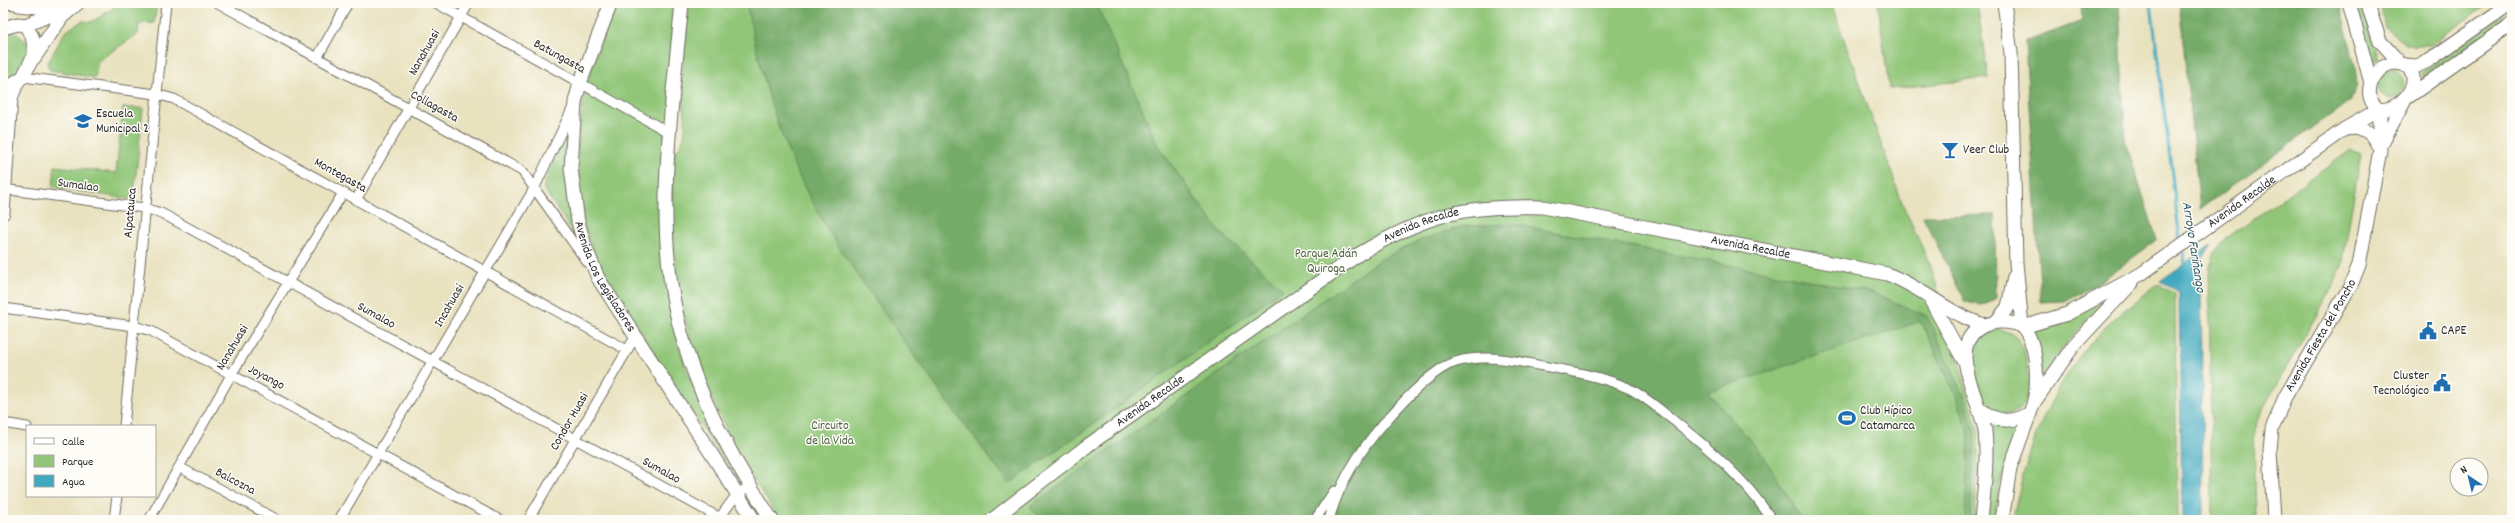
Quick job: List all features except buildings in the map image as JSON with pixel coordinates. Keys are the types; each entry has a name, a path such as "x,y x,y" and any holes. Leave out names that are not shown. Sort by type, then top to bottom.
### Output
{"main road":[{"name":"Avenida Los Legisladores","path":"611,3 580,83 575,102 572,168 574,197 585,246 598,278 754,520"},
{"path":"682,3 670,133 667,214 668,260 674,307 698,384 714,423 750,486 772,520"},
{"path":"2002,520 2010,468 2032,408 2034,355 2030,338 2023,326 2016,263 2011,53 2004,3"},
{"path":"2349,3 2370,88 2379,110 2391,108 2407,98 2512,24"},
{"path":"2367,3 2380,41 2413,76 2413,82 2407,98"},
{"path":"2370,88 2380,68 2402,64 2416,66 2428,61 2511,3"},
{"path":"34,58 34,44 25,25 19,4 72,7"},
{"path":"3,28 25,25 72,7"},
{"path":"3,213 11,98 20,79 34,58 57,25 72,7"},
{"path":"3,90 20,79"},
{"name":"Avenida Recalde","path":"2343,130 2359,112 2370,88"},
{"name":"Avenida Fiesta del Poncho","path":"2274,520 2270,450 2272,429 2279,408 2351,285 2359,264 2380,150 2393,118 2407,98"},
{"name":"Avenida Recalde","path":"2023,326 2067,314 2141,274 2343,130 2379,110"},
{"name":"Avenida Fiesta del Poncho","path":"2379,110 2380,150"},
{"path":"2343,130 2357,128 2365,130 2372,135 2380,150"},
{"name":"Avenida Recalde","path":"992,520 1087,446 1359,254 1393,234 1422,221 1459,210 1499,206 1543,207 1887,274 1904,280 1965,319 1990,324"},
{"path":"1981,520 1986,451 1981,410 1964,362 1965,346 1969,338 1990,324 2008,307 2016,263"},
{"name":"Avenida Recalde","path":"2032,408 2074,345 2141,274"},
{"name":"Avenida Recalde","path":"1928,296 1946,326 1964,362"},
{"path":"1990,324 2023,326"},
{"path":"1981,410 2000,421 2020,419 2032,408"}],"street":[{"name":"Alpatauca","path":"124,425 144,208 166,3"},
{"name":"Collagasta","path":"218,3 522,171 535,187 598,278"},
{"path":"318,58 348,3"},
{"name":"Batungasta","path":"436,3 670,133"},
{"name":"Nanahuasi","path":"356,200 469,3"},
{"path":"3,4 19,4"},
{"name":"Montegasta","path":"20,79 156,94 174,100 628,350"},
{"name":"Incahuasi","path":"339,520 535,187 575,102"},
{"name":"Sumalao","path":"4,189 144,208 161,213 719,519"},
{"name":"Nanahuasi","path":"149,520 232,375 343,193"},
{"name":"Joyango","path":"3,308 134,326 152,331 500,520"},
{"name":"Condor Huasi","path":"528,520 635,337"},
{"path":"1315,520 1369,440 1396,409 1448,366 1464,360 1487,358 1560,369 1603,380 1641,395 1712,452 1761,503 1772,520"},
{"path":"3,423 26,427"},
{"name":"Balcozna","path":"179,467 278,520"},
{"path":"1329,520 1344,477"},
{"path":"719,519 737,494 750,486"},
{"path":"114,520 117,497"}],"green space":[{"path":"121,3 157,3 154,23 139,24 138,34 98,61 95,78 50,70 47,64 65,32 82,21 92,22"},
{"path":"617,3 677,3 669,308 681,353 697,396 726,458 738,478 736,480 616,296 601,269 583,221 577,168 581,115 591,70"},
{"name":"Parque Adán Quiroga","path":"689,3 1831,3 1903,205 1931,267 1979,432 1975,520 780,520 759,487 722,421 707,386 694,351 684,314 677,277 673,230 672,170 676,150 682,143 685,132 685,113 680,96"},
{"path":"746,3 1096,3 1158,146 1219,231 1283,289 1009,484 899,335 828,229 808,194 790,155 774,113"},
{"path":"1878,3 1977,3 1988,78 1889,89"},
{"path":"2081,3 2119,3 2125,139 2157,240 2094,286 2064,301 2041,302 2025,42 2082,21"},
{"path":"2179,3 2339,3 2355,65 2357,86 2350,101 2200,209"},
{"path":"2355,3 2361,3 2379,59 2372,63"},
{"path":"2380,3 2489,3 2430,45 2407,45 2385,27"},
{"path":"2512,9 2512,15 2423,78 2421,73"},
{"path":"13,31 26,41 28,48 27,55 18,72 3,85 3,32"},
{"path":"2391,70 2401,74 2405,84 2401,94 2391,98 2381,94 2377,84 2381,74"},
{"path":"123,108 143,108 134,194 128,199 53,187 55,166 116,173"},
{"path":"567,129 568,197 576,238 544,189 544,185"},
{"path":"2351,150 2361,154 2342,266 2332,288 2256,421 2254,439 2256,520 2212,520 2209,272 2214,253 2227,237"},
{"path":"1995,215 1996,299 1980,305 1965,302 1923,216"},
{"path":"1513,224 1871,292 1927,316 1965,398 1975,434 1970,520 1965,520 1969,435 1958,400 1921,321 1708,392 1763,455 1802,520 1041,520 1030,506 1378,261 1423,239 1464,226"},
{"path":"2158,284 2175,295 2177,520 2013,520 2019,491 2036,436 2060,385 2076,361 2094,339 2115,318"},
{"path":"2107,299 2069,340 2041,379 2038,344 2033,329 2062,323"},
{"path":"1999,329 2007,331 2018,339 2026,358 2029,380 2029,393 2025,404 2022,408 2006,414 1995,412 1985,403 1975,376 1971,358 1974,342 1980,336"},
{"path":"1992,425 2018,427 1999,488 1995,520 1987,520 1993,460"}],"water":[{"path":"2211,245 2201,261 2203,520 2182,520 2179,293 2160,281"}],"waterway":[{"name":"Arroyo Fariñango","path":"2151,3 2180,241"},
{"name":"Arroyo Fariñango","path":"2182,249 2186,267"}],"place":[{"name":"Escuela Municipal 2","path":"83,121"},
{"name":"Veer Club","path":"1950,150"},
{"name":"CAPE","path":"2428,331"},
{"name":"Cluster Tecnológico","path":"2442,383"},
{"name":"Club Hípico Catamarca","path":"1847,418"}],"park label":[{"name":"Circuito de la Vida","path":"830,434"}]}
